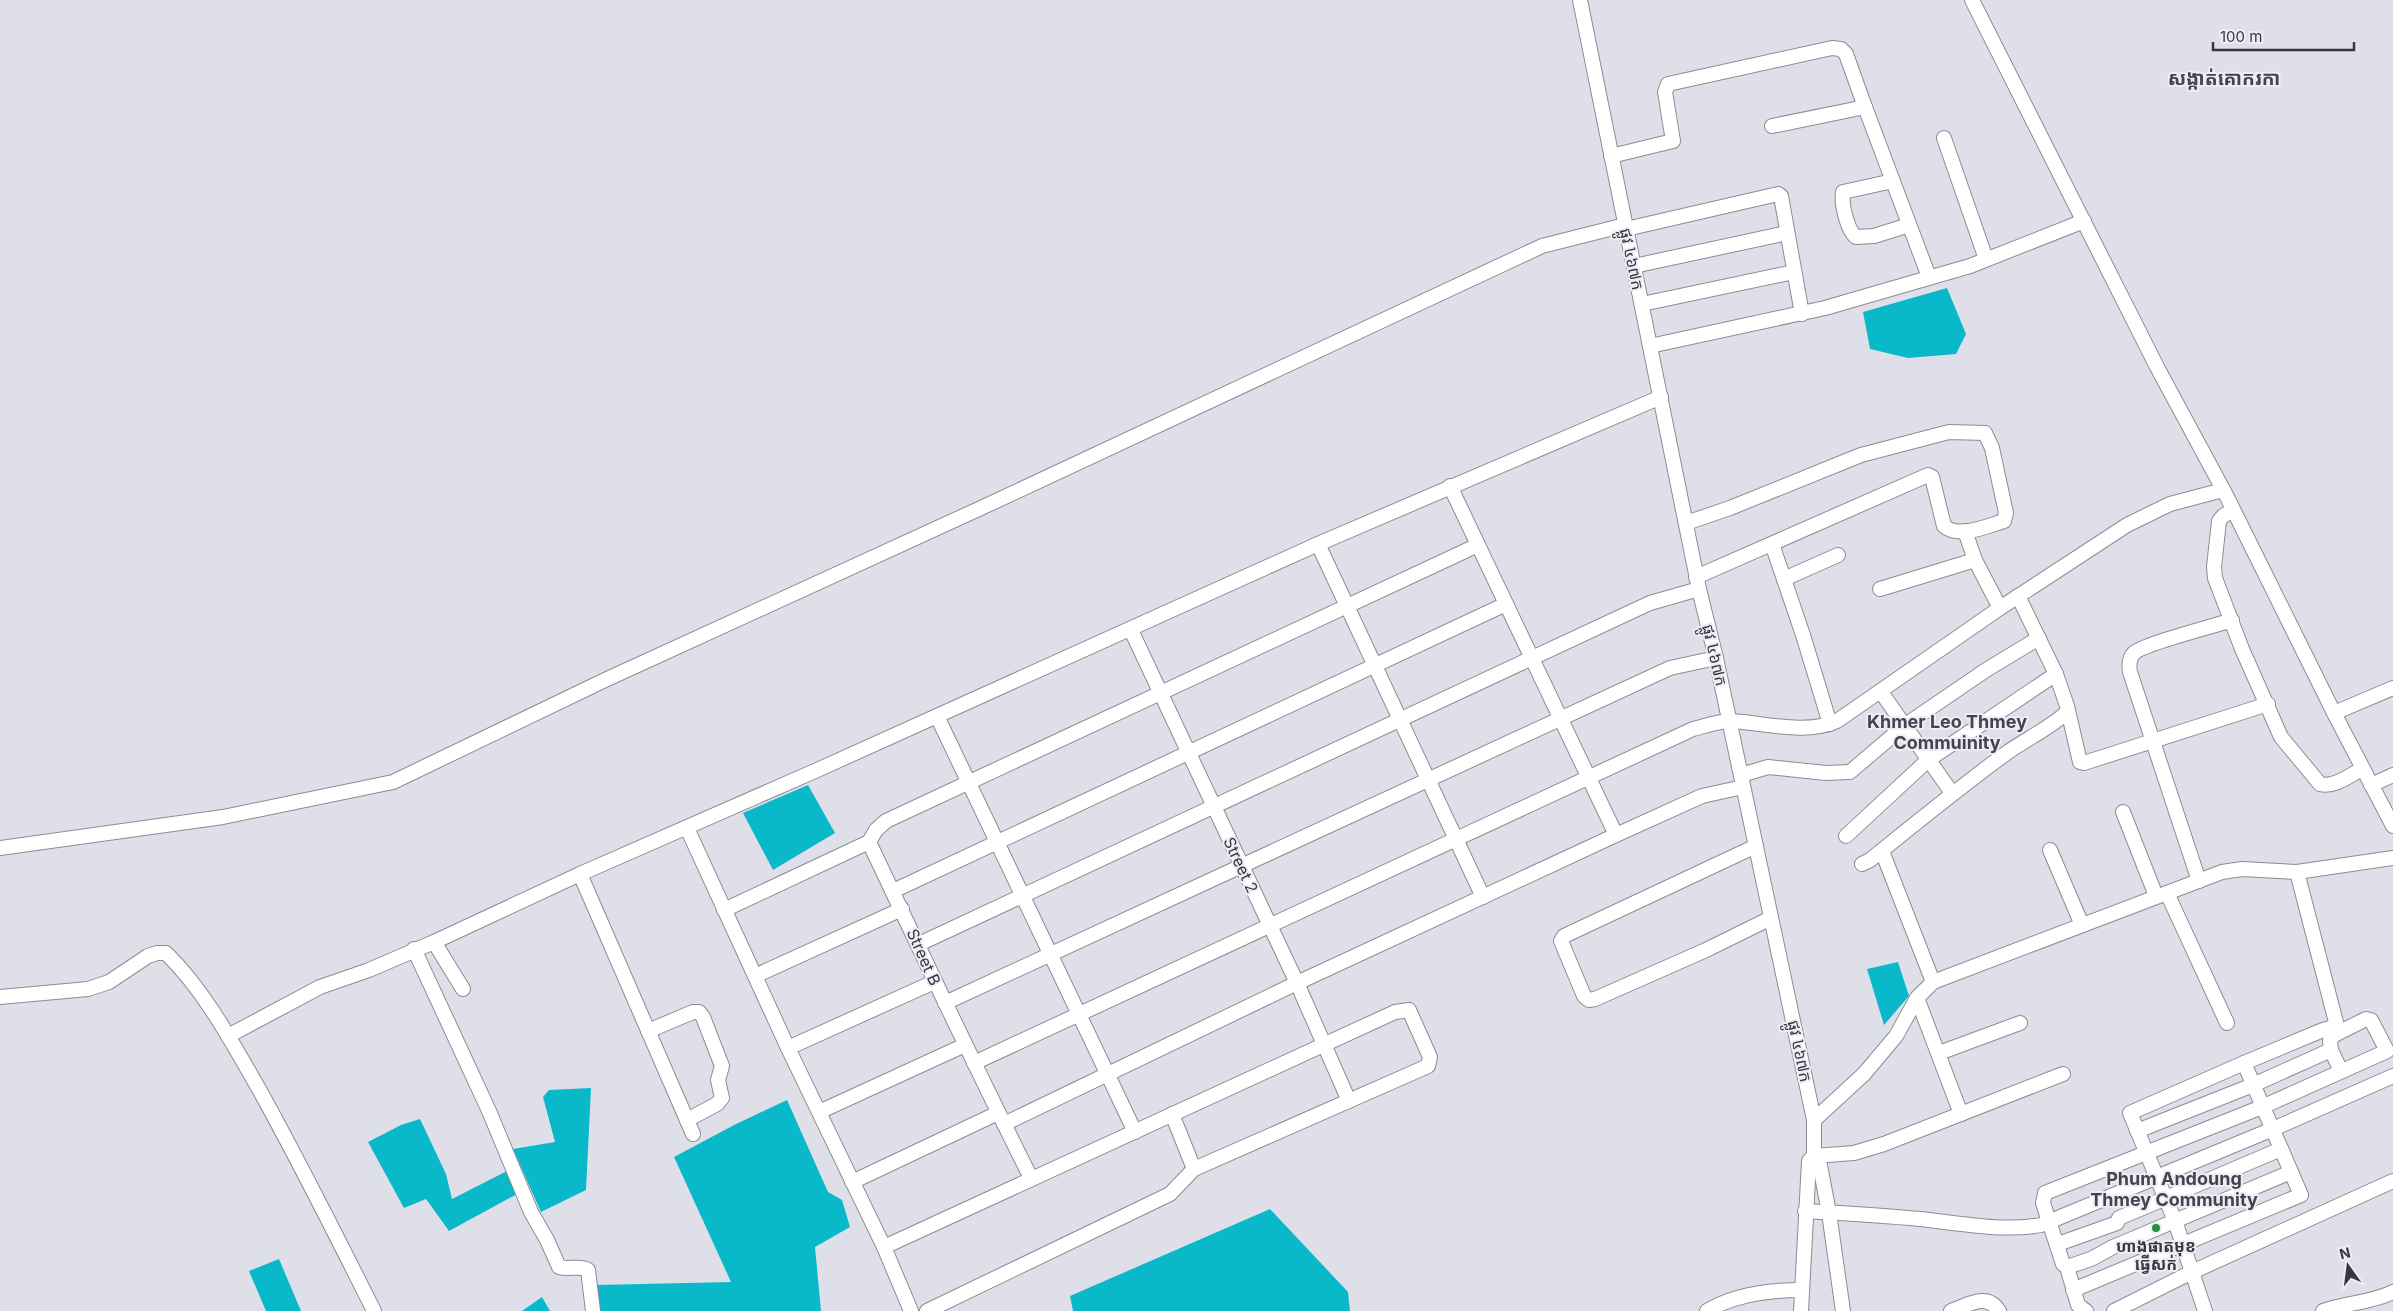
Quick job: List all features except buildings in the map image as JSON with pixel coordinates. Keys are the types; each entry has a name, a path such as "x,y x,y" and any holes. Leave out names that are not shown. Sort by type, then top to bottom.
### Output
{"street":[{"name":"ផ្លូវ ៤៦៧ក","path":"1580,0 1698,583 1716,658 1814,1120 1814,1156 1808,1161 1801,1311"},
{"path":"1972,0 2157,367 2223,490 2362,770 2393,826"},
{"path":"1611,156 1673,141 1664,92 1668,84 1832,48 1841,49 1846,54 1929,278"},
{"path":"1772,126 1866,107"},
{"path":"1944,138 1986,259"},
{"path":"1893,182 1843,192 1844,205 1852,233 1856,237 1874,236 1909,226"},
{"path":"0,848 223,817 393,782 632,667 981,508 1542,246 1778,194 1780,196 1802,314"},
{"path":"1650,346 1802,314 1929,278 1986,259 2084,221"},
{"path":"1634,266 1787,233"},
{"path":"1642,304 1794,272"},
{"path":"228,1036 320,987 369,970 434,942 580,874 1131,630 1318,544 1661,397"},
{"path":"919,944 1215,808 1650,603 1698,583 1772,544 1928,475 1932,478 1944,526 1949,530 1965,531 2004,521 2006,513 1992,448 1985,433 1977,431 1949,432 1861,454 1730,508 1686,523"},
{"path":"1450,486 1616,835"},
{"path":"974,1063 1693,729 1729,721 1782,726 1830,724 1880,692 2000,608 2127,525 2170,504 2223,490"},
{"path":"2233,510 2219,521 2214,567 2216,578 2281,737 2320,784 2326,786 2362,770"},
{"path":"1965,531 1975,560 2000,608"},
{"path":"1318,544 1483,897"},
{"path":"1772,544 1830,724"},
{"path":"724,910 870,842 876,830 886,821 970,784 1478,545"},
{"path":"1784,579 1838,555"},
{"path":"1880,590 1975,560"},
{"path":"2018,596 2056,674 2068,711 2080,762 2084,763 2155,742 2268,704"},
{"path":"893,891 1506,604"},
{"path":"2199,881 2155,742 2130,672 2129,662 2134,653 2232,620"},
{"name":"Street 2","path":"1131,630 1297,983 1348,1101"},
{"path":"852,1182 1107,1074 1297,983 1616,835 1768,768 1826,773 1850,772 1904,726 1986,670 2039,638"},
{"path":"945,1003 1670,668 1716,658"},
{"path":"1846,836 1928,760 2056,674"},
{"path":"2334,713 2393,688"},
{"path":"1880,692 1952,793"},
{"path":"1862,864 1882,851 1952,793 2029,736 2062,717 2068,711"},
{"path":"937,716 1135,1132"},
{"path":"2371,785 2393,775"},
{"path":"2123,812 2162,895 2227,1023"},
{"path":"687,828 788,1048 884,1247 911,1311"},
{"name":"Street B","path":"870,842 919,944 934,982 1031,1178"},
{"path":"1756,846 1564,936 1561,942 1584,996 1589,1000 1596,999 1706,950 1771,918"},
{"path":"2050,850 2082,926"},
{"path":"1882,851 1933,982"},
{"path":"1814,1120 1864,1074 1890,1044 1917,998 1933,982 2222,872 2242,869 2296,872 2393,858"},
{"path":"2296,872 2339,1029"},
{"path":"580,874 693,1134"},
{"path":"755,976 902,909"},
{"path":"434,942 464,989"},
{"path":"414,949 489,1111 531,1212 547,1240 559,1267 566,1269 584,1267 588,1270 593,1311"},
{"path":"0,997 88,989 109,982 148,956 166,953 183,970 228,1036 289,1143 374,1311"},
{"path":"788,1048 934,982"},
{"path":"1917,998 1961,1114"},
{"path":"884,1247 1324,1044 1395,1012 1409,1010 1430,1057 1428,1066 1194,1169 1170,1194 927,1311"},
{"path":"648,1031 693,1012 699,1012 703,1017 722,1066 718,1080 722,1098 718,1104 687,1120"},
{"path":"2086,1311 2078,1305 2067,1267 2063,1264 2051,1222 2043,1203 2045,1193 2147,1154 2262,1107 2390,1051 2371,1020 2366,1019 2339,1029 2323,1030 2131,1111 2147,1154 2167,1200 2205,1311"},
{"path":"1939,1053 2020,1023"},
{"path":"2339,1029 2330,1040 2331,1050 2341,1071"},
{"path":"819,1112 965,1045"},
{"path":"2138,1131 2253,1085 2331,1050"},
{"path":"2073,1290 2183,1246 2301,1195 2244,1062"},
{"path":"1814,1156 1854,1152 1884,1144 2063,1074"},
{"path":"1805,1212 1897,1216 2026,1228 2051,1222 2273,1129 2393,1076"},
{"path":"1172,1114 1194,1169"},
{"path":"2058,1244 2117,1223 2119,1218 2167,1200 2281,1149"},
{"path":"1814,1156 1819,1160 1829,1213 1843,1311"},
{"path":"2067,1267 2091,1259 2113,1247 2291,1172"},
{"path":"2114,1311 2192,1272 2393,1182"},
{"path":"1706,1311 1740,1298 1770,1290 1801,1290"},
{"path":"2323,1311 2341,1305 2376,1300 2393,1292"},
{"path":"1952,1311 1982,1299 1989,1300 1999,1311"}],"water":[{"path":"1947,288 1966,334 1956,354 1908,358 1870,349 1863,312"},
{"path":"808,785 835,833 773,870 743,813"},
{"path":"1898,962 1909,996 1884,1025 1867,969"},
{"path":"591,1088 586,1190 541,1212 513,1149 555,1142 543,1097 549,1090"},
{"path":"787,1100 828,1192 842,1200 850,1227 815,1247 821,1311 600,1311 597,1285 731,1282 674,1157 734,1125"},
{"path":"420,1119 446,1174 452,1199 507,1171 517,1194 449,1231 426,1199 404,1208 368,1142 401,1125"},
{"path":"1270,1209 1348,1292 1350,1311 1073,1311 1070,1296"},
{"path":"279,1259 301,1311 266,1311 249,1271"},
{"path":"542,1297 550,1311 522,1311"}],"place":[{"name":"ហាងផាតមុខ ធ្វើសក់","path":"2156,1228"}],"district":[{"name":"សង្កាត់គោករកា","path":"2224,78"},
{"name":"Khmer Leo Thmey Commuinity","path":"1947,731"},
{"name":"Phum Andoung Thmey Community","path":"2174,1188"}]}
